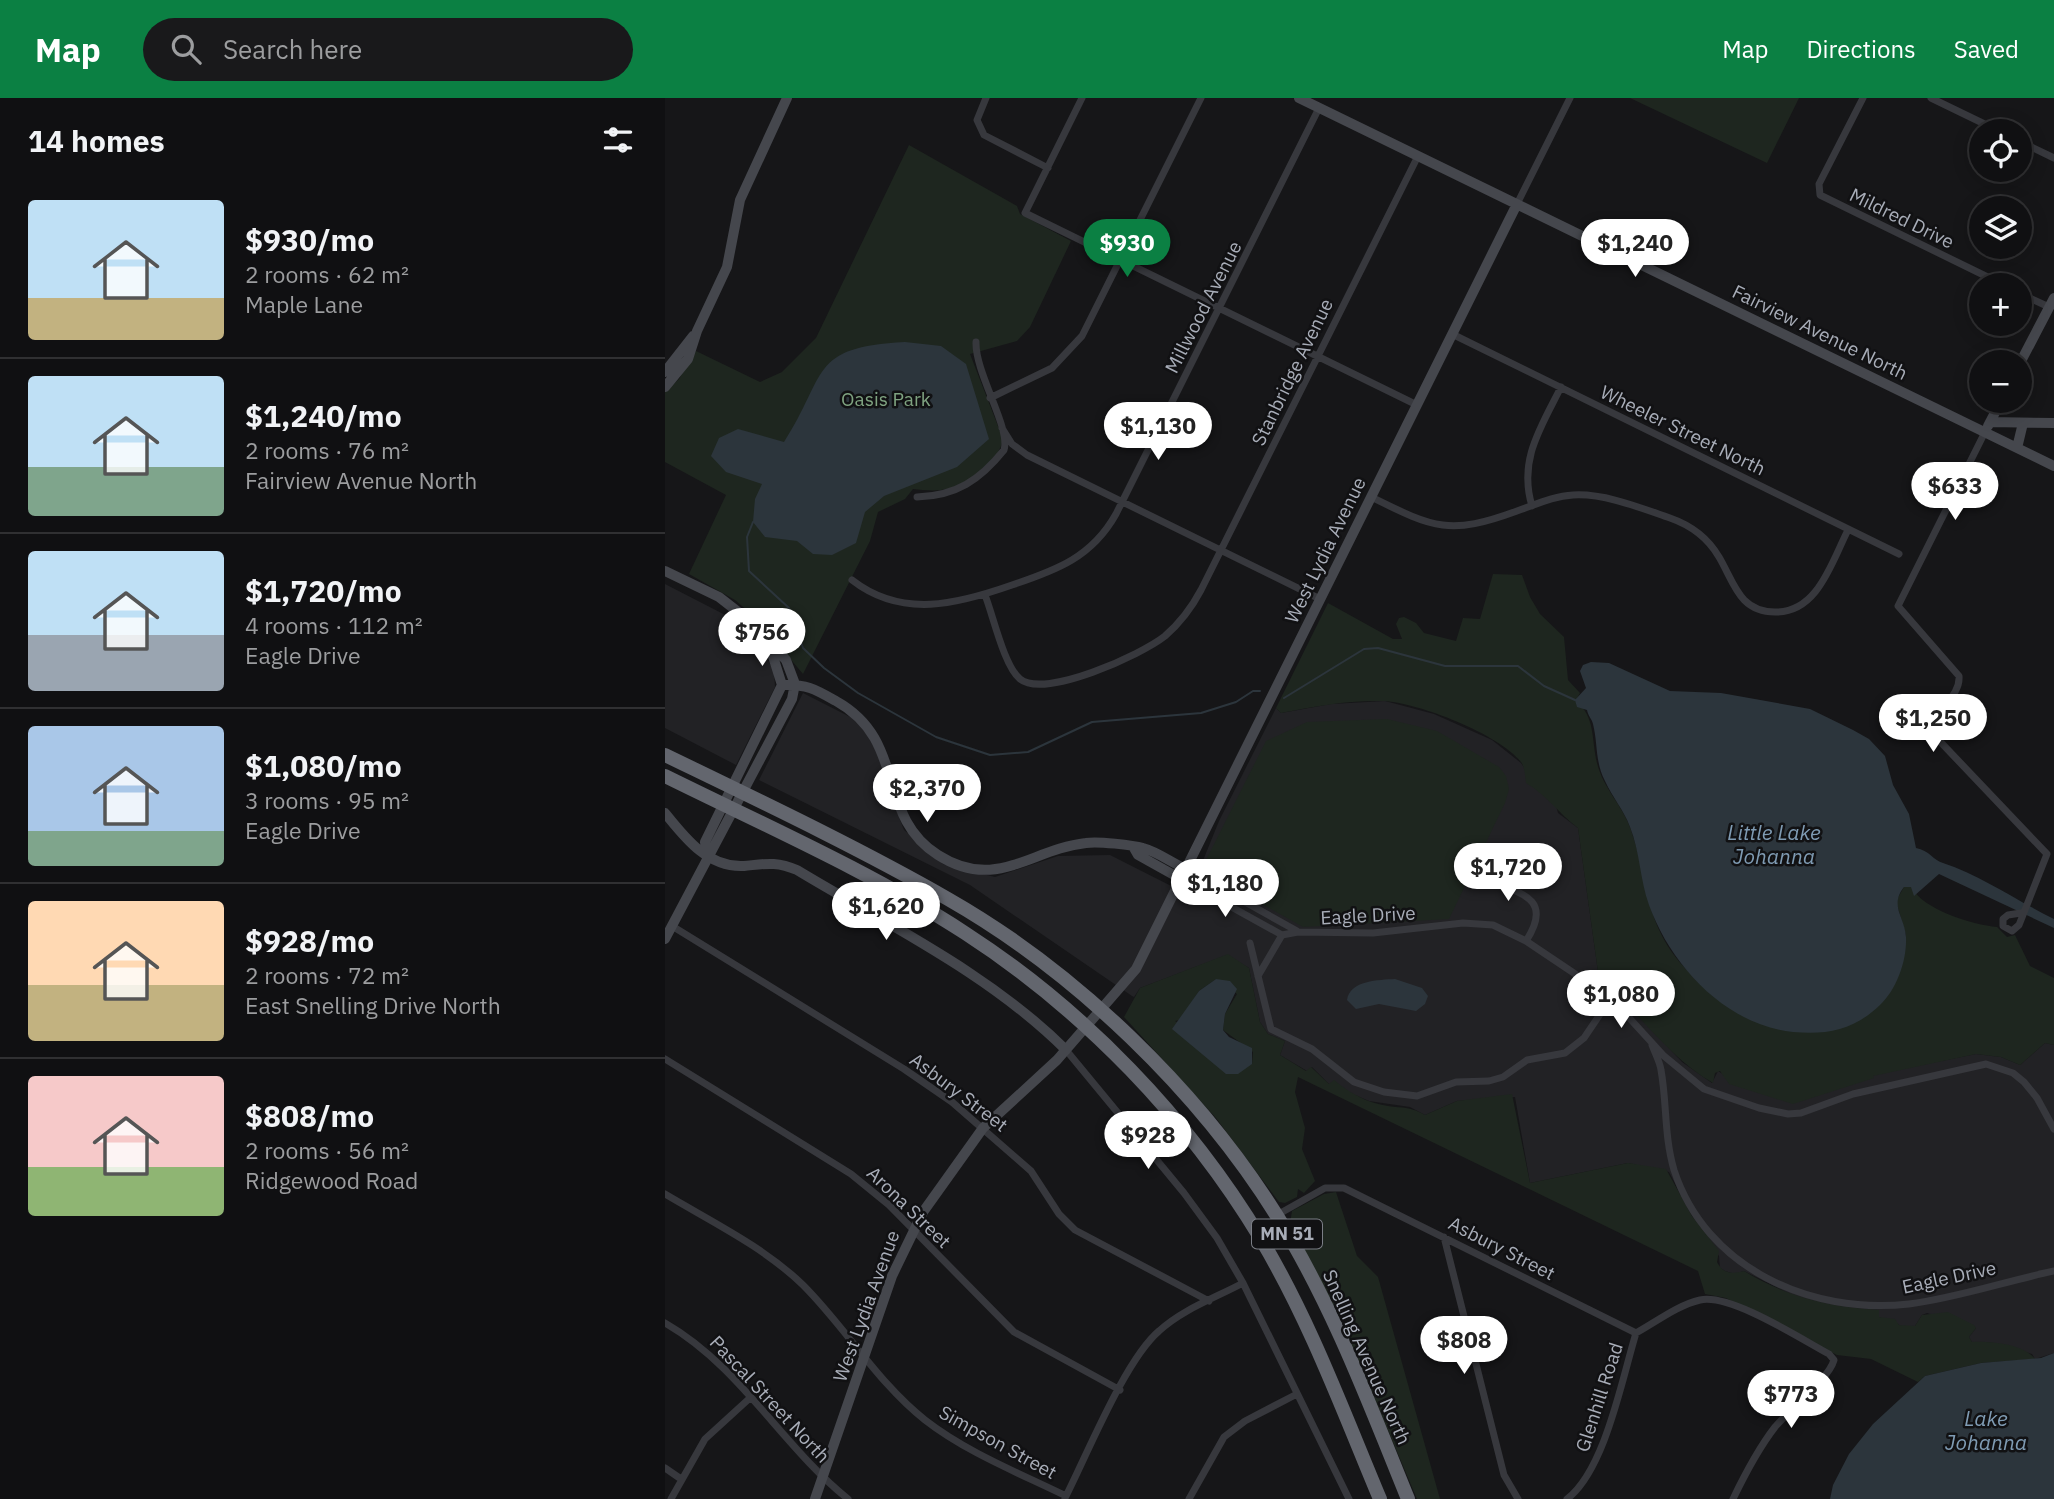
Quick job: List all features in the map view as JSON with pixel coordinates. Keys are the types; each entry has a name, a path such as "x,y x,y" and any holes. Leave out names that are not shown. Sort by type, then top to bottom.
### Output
{"highway":[{"name":"Snelling Avenue North","path":"665,755 948,899 1038,960 1101,1010 1201,1115 1276,1215 1322,1298 1408,1499"},
{"name":"MN 51","path":"665,776 894,891 964,933 1017,970 1086,1027 1164,1108 1256,1231 1314,1341 1380,1499"}],"street":[{"path":"665,387 688,359 697,331 732,254 740,200 787,98"},
{"path":"986,98 979,111 978,125 983,135 1048,168"},
{"path":"1083,98 1025,213 1417,405"},
{"path":"990,398 1039,377 1074,347 1202,98"},
{"name":"Fairview Avenue North","path":"1299,98 1988,427 2017,448 2054,466"},
{"name":"West Lydia Avenue","path":"815,1499 896,1266 913,1229 983,1128 1066,1050 1136,970 1570,98"},
{"name":"Mildred Drive","path":"1863,98 1819,184 1818,191 1824,197 1979,273"},
{"path":"1931,98 1974,119"},
{"name":"Millwood Avenue","path":"852,580 876,595 909,604 944,605 1051,572 1078,558 1104,534 1123,502 1319,108"},
{"path":"2032,147 2054,158"},
{"name":"Stanbridge Avenue","path":"985,594 1011,668 1028,684 1044,686 1121,660 1163,637 1194,603 1418,156"},
{"path":"2027,350 2052,302 2032,297"},
{"path":"665,372 697,331"},
{"name":"Wheeler Street North","path":"1452,334 1899,554"},
{"path":"917,497 957,491 977,479 996,460 1006,444 976,354 976,342"},
{"path":"1531,506 1525,485 1530,455 1561,387"},
{"path":"1995,413 1898,604 1901,612 1959,676 1958,687 1933,722 1931,732 2047,854 2021,913"},
{"path":"1988,427 2023,423 2054,424"},
{"path":"2017,448 2023,423"},
{"path":"1002,428 1012,444 1027,455 1321,599"},
{"path":"996,460 1008,453 1027,455"},
{"path":"1371,497 1422,522 1449,527 1476,526 1558,497 1584,495 1681,522 1711,545 1739,596 1754,608 1774,612 1793,609 1815,593 1847,530"},
{"path":"665,571 719,597 751,622 786,660 795,684 792,699 737,790"},
{"path":"665,939 707,855 705,842 729,807 782,685 769,644"},
{"path":"782,685 809,685 838,702 868,725 887,760 904,818 919,839 952,862 991,870 1017,866 1087,842 1142,847 1282,935 1258,976"},
{"path":"665,813 693,847 731,866 779,862 797,870 991,987 1035,1021 1066,1050 1184,1193 1217,1238 1243,1283 1349,1499"},
{"name":"Eagle Drive","path":"1184,874 1298,932"},
{"path":"1475,876 1504,889 1520,892 1531,901 1538,911 1537,922 1526,941"},
{"name":"Eagle Drive","path":"1282,935 1298,932 1373,933 1478,923 1493,925 1526,941 1611,998 1651,1043 1704,1089 1759,1108 1788,1114 1801,1113 1853,1094 1986,1064 2013,1073 2024,1082 2037,1098 2054,1129"},
{"name":"Asbury Street","path":"671,926 925,1082 1031,1171 1059,1214 1075,1230 1209,1301"},
{"path":"1250,943 1271,1029 1312,1049 1354,1082 1397,1095 1417,1096 1457,1082 1489,1081 1503,1077 1527,1060 1565,1053 1584,1038 1611,998"},
{"name":"Eagle Drive","path":"1651,1043 1661,1069 1668,1144 1689,1206 1733,1256 1771,1282 1811,1297 1846,1303 1889,1305 1910,1303 2054,1271"},
{"name":"Arona Street","path":"665,1059 851,1174 913,1229 1014,1332 1120,1390"},
{"path":"1661,1069 1674,1065"},
{"name":"Asbury Street","path":"1276,1215 1325,1188 1350,1190 1636,1333"},
{"name":"Simpson Street","path":"665,1194 755,1248 789,1273 897,1395 927,1422 1065,1498"},
{"path":"1444,1237 1504,1475 1518,1499"},
{"path":"1065,1498 1148,1341 1169,1322 1243,1283"},
{"name":"Glenhill Road","path":"1567,1499 1577,1491 1593,1468 1636,1333 1689,1304 1709,1299 1724,1301 1778,1327 1829,1354 1833,1360 1830,1369 1792,1407 1762,1446 1733,1499"},
{"name":"Pascal Street North","path":"665,1323 713,1357 823,1479 848,1499"},
{"path":"1189,1499 1224,1437 1245,1421 1297,1394"},
{"path":"671,1499 705,1440 751,1397"},
{"path":"665,1468 681,1479"}],"shaded area":[{"path":"665,584 735,620 762,649 774,671 775,687 736,765 665,728"},
{"path":"803,693 858,721 879,755 885,781 904,830 943,864 995,877 1058,856 1110,855 1189,895 1219,821 1276,708 1281,713 1331,704 1385,701 1434,714 1492,740 1521,763 1541,792 1555,802 1558,813 1578,828 1599,979 1631,1007 1682,1062 1712,1083 1718,1071 1726,1076 1828,1090 1881,1073 1976,1054 2001,1057 2020,1065 2045,1043 2054,1045 2054,1353 2035,1359 2032,1354 1994,1343 1972,1342 1969,1337 1976,1328 1927,1313 1922,1315 1915,1326 1907,1328 1879,1317 1798,1298 1744,1271 1735,1274 1725,1271 1720,1268 1719,1256 1692,1216 1669,1172 1628,1163 1530,1183 1515,1097 1457,1101 1425,1115 1410,1107 1369,1101 1329,1084 1312,1067 1307,1071 1280,1055 1285,1041 1268,1034 1260,1022 1249,968 1227,955 1140,988 1134,997 1132,996 970,885 759,780"}],"green space":[{"path":"1630,98 1799,98 1767,163"},
{"name":"Oasis Park","path":"909,145 1017,206 1020,214 1071,241 1030,327 1017,341 970,354 1003,439 995,457 970,479 960,484 941,490 913,489 905,499 878,512 870,541 803,674 756,618 735,600 689,574 726,495 665,462 665,392 679,379 696,351 760,382 782,372 816,338"},
{"path":"1493,574 1522,575 1540,614 1564,637 1568,680 1580,693 1576,700 1590,721 1600,772 1631,830 1657,924 1665,941 1693,976 1902,964 1906,935 1896,901 1904,887 1912,887 1926,902 1949,915 1997,927 2007,937 2015,935 2030,966 2054,978 2054,1045 2045,1043 2020,1065 2001,1057 1976,1054 1873,1076 1874,1078 1793,1104 1729,1084 1720,1071 1715,1073 1713,1083 1681,1060 1599,979 1578,828 1541,793 1526,783 1521,762 1510,751 1457,722 1399,703 1345,703 1281,713 1276,708 1328,603 1393,639 1402,639 1396,624 1399,618 1404,617 1416,623 1424,633 1456,641 1463,618 1480,619"},
{"path":"1387,719 1437,731 1499,767 1506,776 1509,789 1505,803 1449,919 1303,927 1201,870 1266,741 1307,722"},
{"path":"1228,954 1249,968 1260,1022 1268,1034 1285,1041 1280,1055 1306,1071 1311,1067 1329,1084 1334,1080 1366,1100 1380,1105 1412,1109 1425,1115 1457,1101 1512,1094 1530,1183 1628,1163 1666,1169 1692,1216 1719,1251 1717,1262 1725,1271 1744,1271 1776,1288 1809,1299 1879,1310 1879,1317 1895,1319 1899,1325 1915,1326 1922,1315 1948,1312 1974,1325 1976,1328 1969,1337 1972,1342 2015,1347 2035,1359 1981,1363 1925,1376 1918,1382 1871,1359 1837,1355 1726,1298 1705,1294 1698,1271 1298,1077 1295,1092 1305,1128 1302,1149 1315,1181 1304,1193 1298,1189 1297,1197 1285,1203 1279,1202 1216,1118 1124,1017 1140,988","holes":["1216,979 1237,994 1225,1014 1223,1030 1253,1052 1252,1064 1175,1021 1180,1020 1199,991"]},
{"path":"1336,1192 1357,1256 1378,1277 1440,1499 1417,1499 1347,1333 1290,1223 1292,1211 1324,1194"}],"water":[{"path":"905,342 941,346 966,364 989,439 957,467 884,496 865,512 856,543 832,555 813,554 797,541 765,537 753,522 755,499 762,484 726,472 711,456 719,438 738,429 784,442 816,382 836,358 851,350"},
{"name":"Little Lake Johanna","path":"1591,662 1609,663 1670,691 1721,693 1810,709 1869,739 1885,756 1893,785 1909,814 1916,848 2054,919 2054,928 1939,874 1914,896 1911,887 1904,887 1900,894 1898,906 1906,937 1903,964 1891,991 1870,1013 1840,1029 1818,1033 1768,1027 1745,1018 1704,989 1687,970 1671,950 1649,905 1630,827 1602,774 1595,731 1587,710 1577,707 1575,700 1586,688 1580,671 1583,665"},
{"path":"1216,979 1230,981 1237,989 1225,1014 1223,1030 1229,1037 1252,1048 1252,1064 1238,1074 1226,1074 1172,1029 1199,991"},
{"path":"1395,979 1422,988 1428,996 1425,1004 1416,1011 1379,1004 1356,1009 1347,1000 1349,993 1359,985"},
{"name":"Lake Johanna","path":"2054,1353 2054,1499 1830,1499 1833,1485 1849,1454 1873,1424 1925,1376 1981,1363 2041,1358"}],"waterway":[{"path":"753,522 747,537 749,571 789,608 803,648 824,668 858,693 936,737 990,755 1028,752 1092,722 1201,713 1236,702 1253,691 1260,691"},
{"path":"1284,698 1364,649 1378,648 1445,666 1518,666 1544,686 1575,700"}]}
